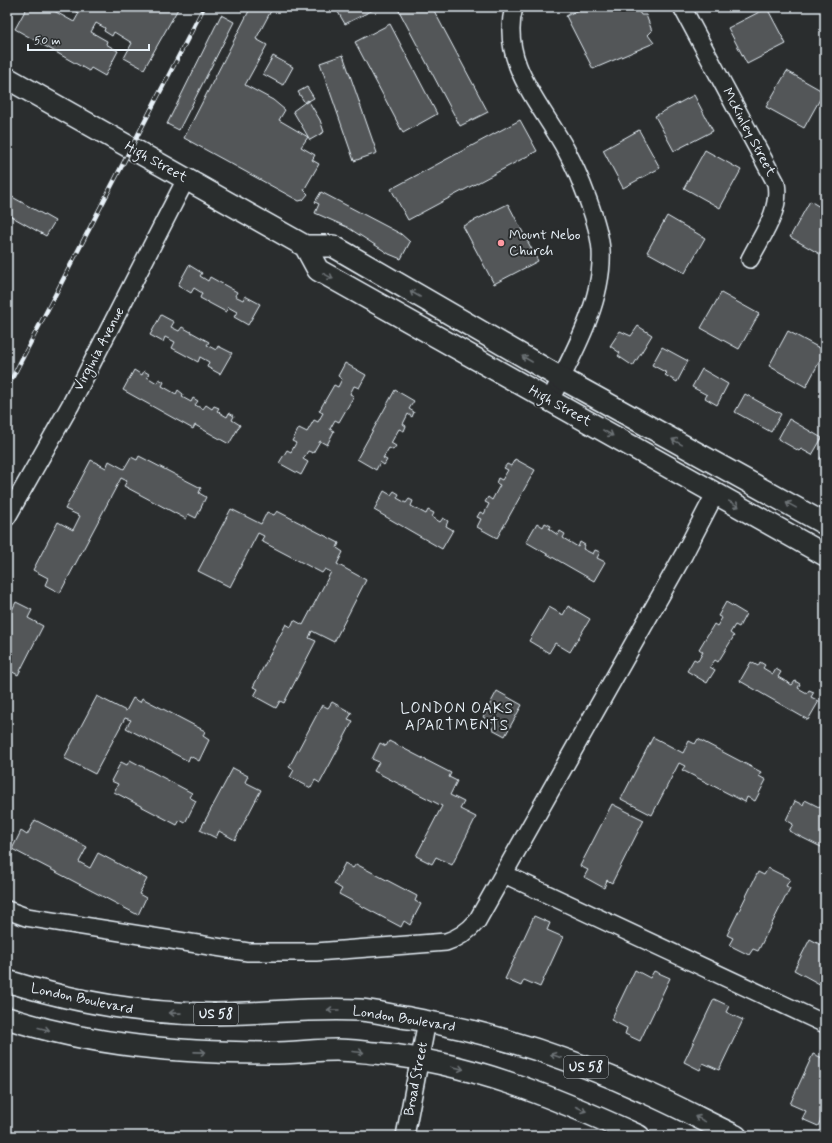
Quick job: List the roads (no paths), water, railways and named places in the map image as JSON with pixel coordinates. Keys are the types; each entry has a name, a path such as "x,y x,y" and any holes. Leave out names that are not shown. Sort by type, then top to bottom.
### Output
{"main road":[{"name":"High Street","path":"7,78 305,246 333,246 561,378 825,524"},
{"name":"High Street","path":"305,246 318,270 825,555"},
{"name":"London Boulevard","path":"7,981 84,1002 157,1012 213,1014 295,1010 361,1010 427,1021 479,1032 536,1049 593,1069 648,1093 736,1136"},
{"path":"7,1018 39,1028 86,1039 130,1046 202,1052 272,1053 337,1050 420,1060 497,1078 535,1090 573,1105 639,1136"}],"street":[{"path":"514,7 511,31 513,52 519,72 567,151 592,213 601,249 597,289 589,317 550,400"},
{"name":"McKinley Street","path":"682,7 776,183 778,195 777,207 750,259"},
{"name":"Virginia Avenue","path":"7,517 71,404 186,179"},
{"path":"7,910 26,917 248,952 323,952 446,942 459,938 470,930 477,921 684,554 715,494"},
{"path":"504,874 825,1024"},
{"name":"Broad Street","path":"405,1136 427,1021"}],"railway":[{"path":"7,388 204,7"}],"place":[{"name":"Mount Nebo Church","path":"501,243"}],"district":[{"name":"LONDON OAKS APARTMENTS","path":"457,718"}]}
